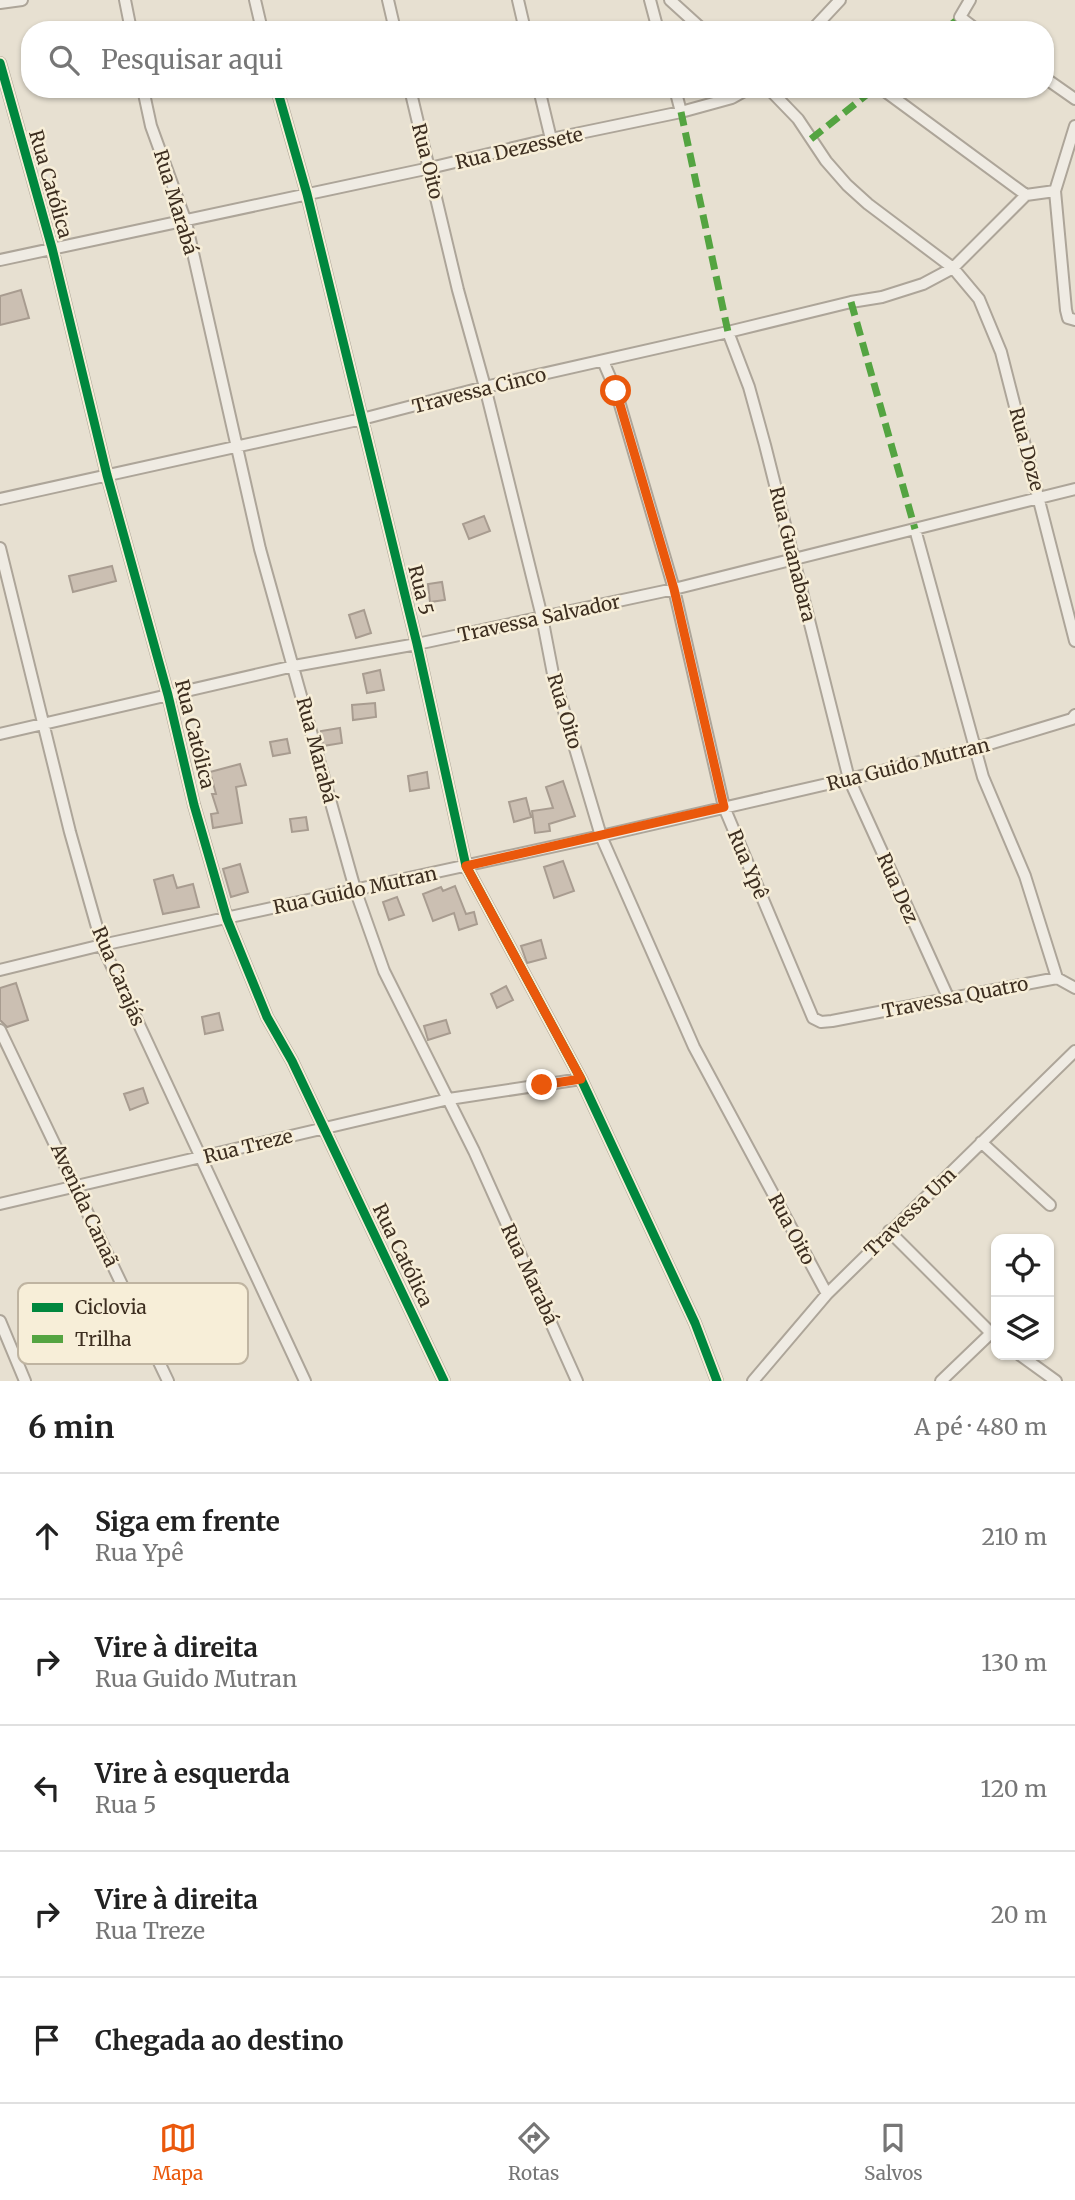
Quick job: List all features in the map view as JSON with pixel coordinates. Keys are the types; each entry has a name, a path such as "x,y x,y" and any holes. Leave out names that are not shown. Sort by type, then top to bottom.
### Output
{"street":[{"path":"0,4 22,0"},
{"path":"125,0 129,21"},
{"path":"256,0 260,21"},
{"path":"388,0 393,21"},
{"path":"518,0 523,21"},
{"path":"650,0 656,21"},
{"path":"820,21 840,0"},
{"path":"965,21 960,17 970,0"},
{"path":"678,3 695,21"},
{"name":"Rua Católica","path":"0,63 52,248 107,475 168,695 194,805 227,919 267,1017 292,1061 321,1128 444,1381"},
{"path":"1054,84 1075,99"},
{"name":"Rua Marabá","path":"145,98 151,126 186,222 260,549 355,888 384,971 474,1151 578,1381"},
{"name":"Rua 5","path":"280,98 307,194 417,644 466,866 581,1079 695,1323 718,1381"},
{"name":"Rua Oito","path":"412,98 458,290 542,617 553,674 601,836 694,1047 827,1294"},
{"path":"541,98 551,139"},
{"path":"677,98 681,112"},
{"name":"Rua Dezessete","path":"0,260 186,222 681,112 732,98"},
{"name":"Rua Doze","path":"777,98 797,119 826,161 847,185 953,268 979,299 1001,352 1075,641"},
{"path":"894,98 1026,195 1055,191"},
{"path":"1075,126 1055,191 1066,310 1068,317 1075,320"},
{"name":"Travessa Cinco","path":"0,499 362,419 485,387 882,297 923,284 953,268 1026,195"},
{"name":"Rua Guanabara","path":"728,332 749,387 849,779"},
{"name":"Rua Ypê","path":"603,361 616,391 674,589 724,807 813,1018 821,1022 832,1020"},
{"name":"Travessa Salvador","path":"0,734 294,666 417,644 674,589 1075,489"},
{"path":"915,528 983,777 1025,876 1057,978 1075,988"},
{"name":"Rua Carajás","path":"0,548 102,945 305,1381"},
{"name":"Rua Guido Mutran","path":"0,970 849,779 976,748 1074,718"},
{"name":"Rua Dez","path":"849,779 948,997"},
{"name":"Travessa Quatro","path":"832,1020 1057,978"},
{"name":"Avenida Canaã","path":"0,1030 122,1283"},
{"name":"Travessa Um","path":"753,1381 827,1294 1075,1051"},
{"name":"Rua Treze","path":"0,1204 449,1099 581,1079"},
{"path":"981,1142 1049,1205"},
{"path":"890,1231 991,1334"},
{"path":"0,1321 25,1381"},
{"path":"941,1381 991,1338"},
{"path":"1027,1360 1056,1381"},
{"name":"Avenida Canaã","path":"160,1364 168,1381"}],"building":[{"path":"21,290 29,318 0,325 0,296"},
{"path":"484,516 490,531 469,539 463,524"},
{"path":"112,566 116,581 73,592 69,576"},
{"path":"442,582 445,600 430,602 428,584"},
{"path":"364,610 371,633 356,638 349,615"},
{"path":"380,670 384,690 367,693 363,674"},
{"path":"375,703 376,717 353,720 352,705"},
{"path":"340,728 342,743 323,746 321,731"},
{"path":"287,739 290,753 273,756 270,742"},
{"path":"240,764 246,785 236,787 242,823 213,828 211,814 218,813 212,794 216,794 210,772"},
{"path":"427,772 429,788 410,791 408,776"},
{"path":"563,781 575,816 549,824 550,831 535,833 532,811 553,808 546,787"},
{"path":"526,798 531,817 514,822 509,802"},
{"path":"306,817 308,830 292,832 290,819"},
{"path":"563,861 574,891 554,898 544,867"},
{"path":"240,864 248,892 231,897 223,869"},
{"path":"173,875 177,888 193,884 199,907 163,914 154,880"},
{"path":"455,886 466,914 474,912 477,924 459,930 454,913 433,921 423,894 441,887 443,891"},
{"path":"397,897 404,915 389,920 383,902"},
{"path":"541,940 546,958 527,963 521,946"},
{"path":"16,983 28,1020 7,1027 0,1020 0,988"},
{"path":"506,986 513,1000 497,1008 491,994"},
{"path":"219,1013 223,1030 205,1034 202,1017"},
{"path":"446,1020 450,1033 428,1040 424,1026"},
{"path":"143,1088 148,1103 130,1110 124,1094"}],"marked path":[{"path":"955,21 960,17"},
{"path":"811,139 863,98"},
{"path":"681,112 728,332"},
{"path":"851,302 915,529"}],"cycle path":[{"path":"0,63 52,248 107,475 168,695 194,805 227,919 267,1017 292,1061 444,1381"},
{"path":"280,98 307,194 417,644 466,866 581,1079 695,1323 717,1381"}],"route":[{"path":"542,1085 581,1079 466,866 724,807 674,589 616,391"}]}
